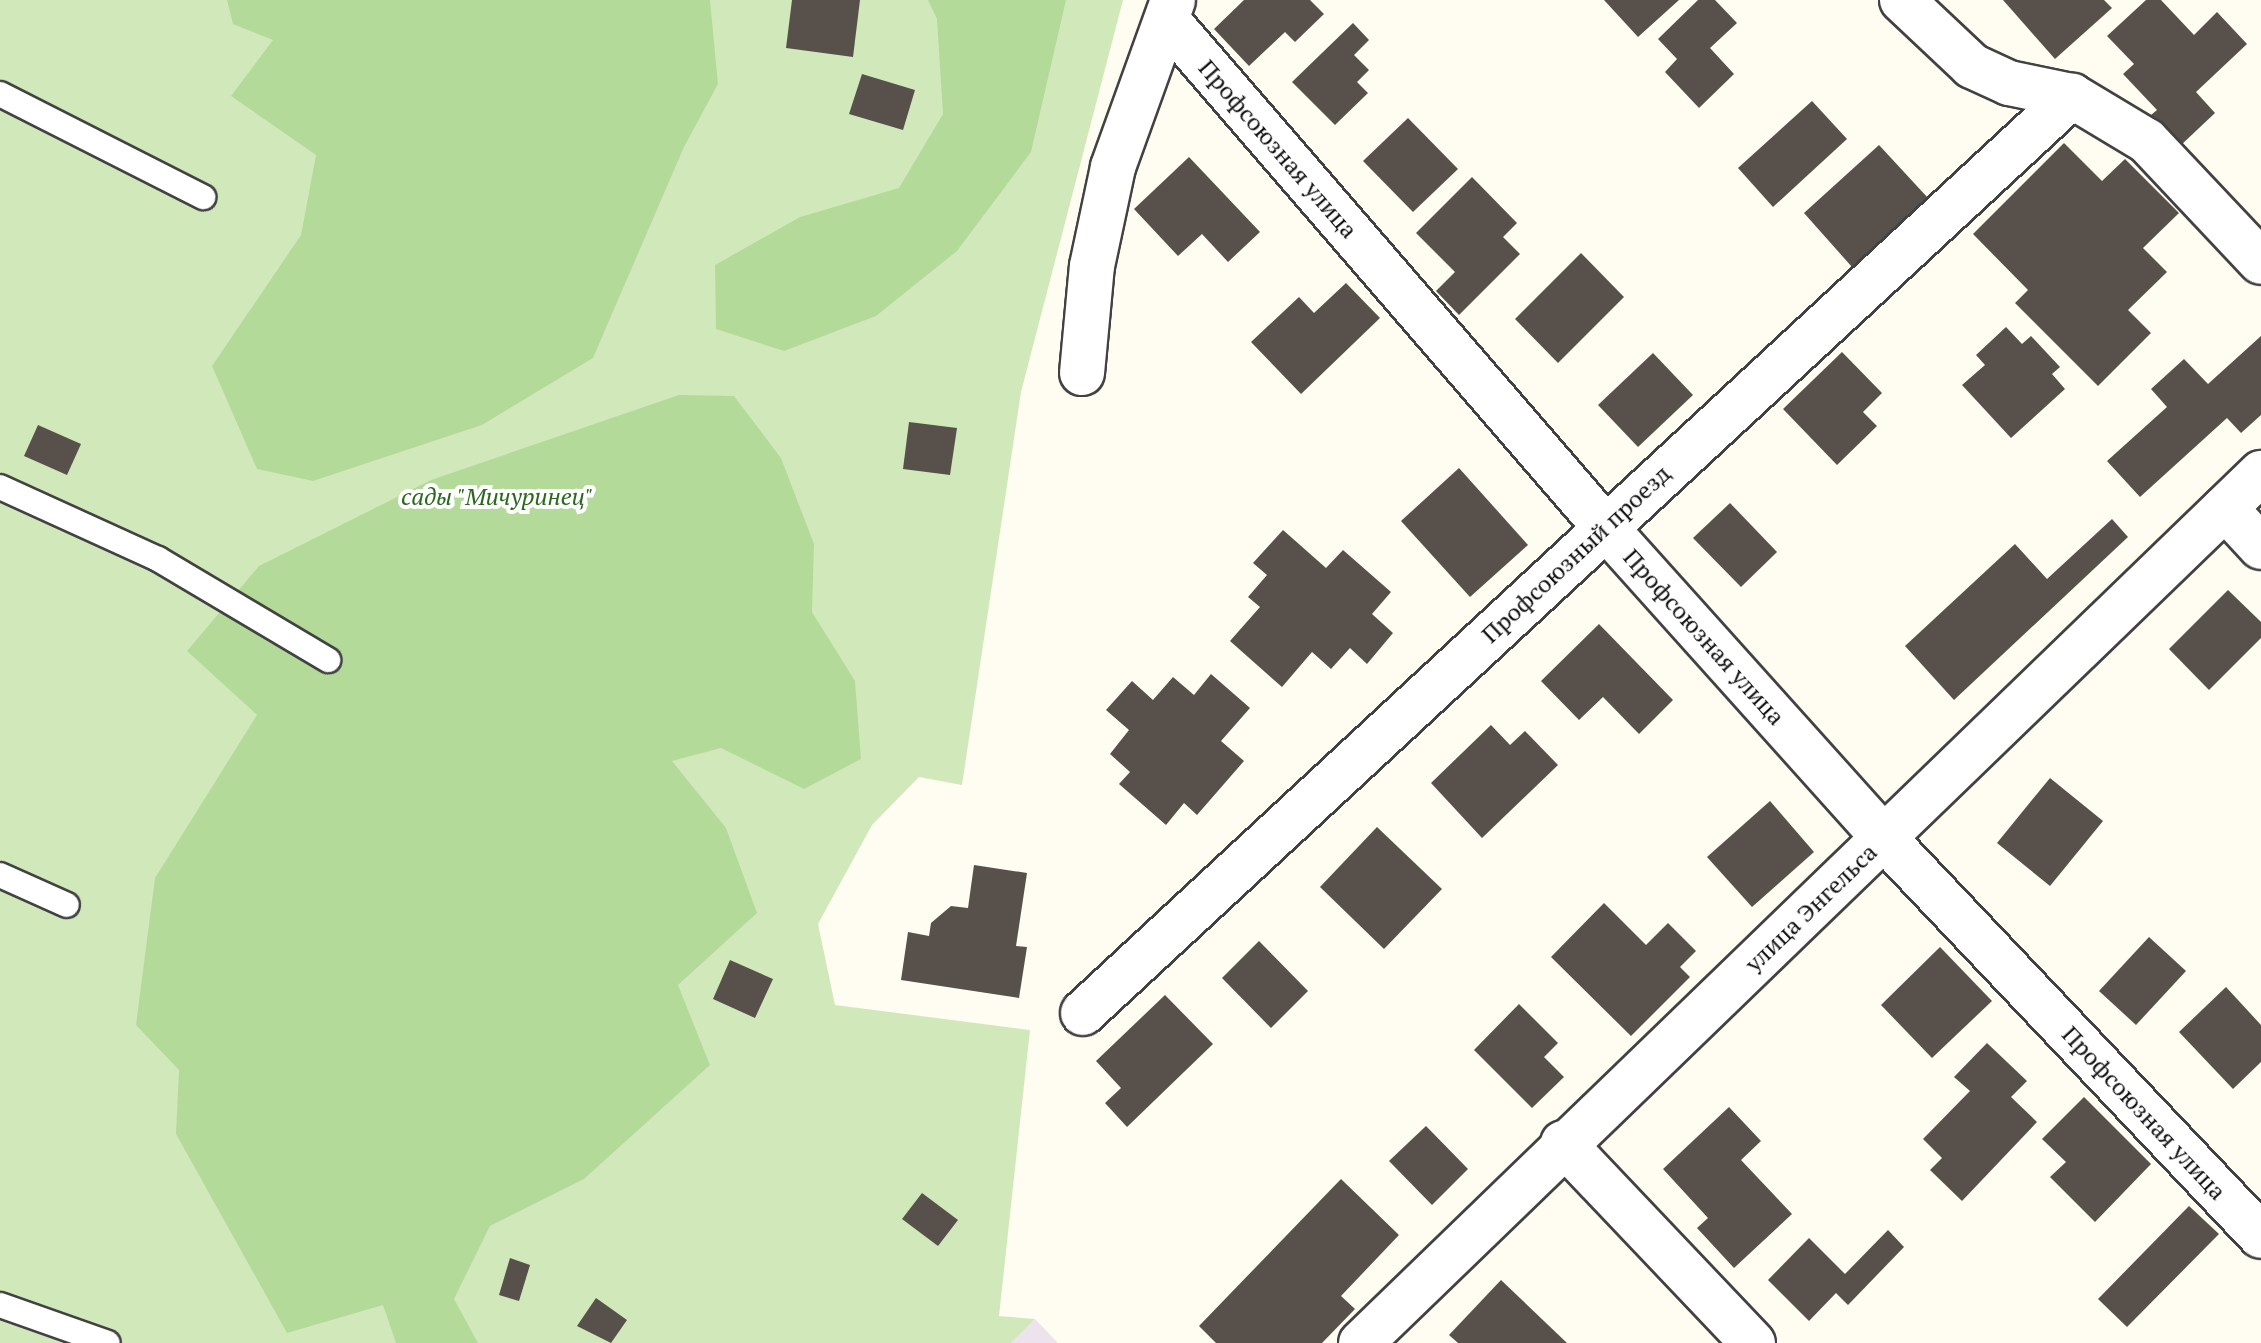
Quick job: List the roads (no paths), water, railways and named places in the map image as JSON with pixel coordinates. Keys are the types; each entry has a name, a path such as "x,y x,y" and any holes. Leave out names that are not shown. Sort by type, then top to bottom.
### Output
{"street":[{"path":"1902,0 1972,66 2009,83 2072,96 2147,141 2261,262"},
{"path":"1082,373 1092,266 1113,167 1170,10"},
{"name":"Профсоюзная улица","path":"1170,10 1605,527 1884,838 2261,1236"},
{"name":"Профсоюзный проезд","path":"1083,1013 2072,96"},
{"name":"улица Энгельса","path":"1361,1343 1563,1143 2261,473"},
{"path":"2225,508 2261,547"},
{"path":"1563,1143 1753,1343"}],"lane":[{"path":"0,94 203,197"},
{"path":"0,487 158,559 328,660"},
{"path":"0,875 67,905"},
{"path":"0,1305 108,1343"}],"park label":[{"name":"сады \"Мичуринец\"","path":"497,497"}]}
